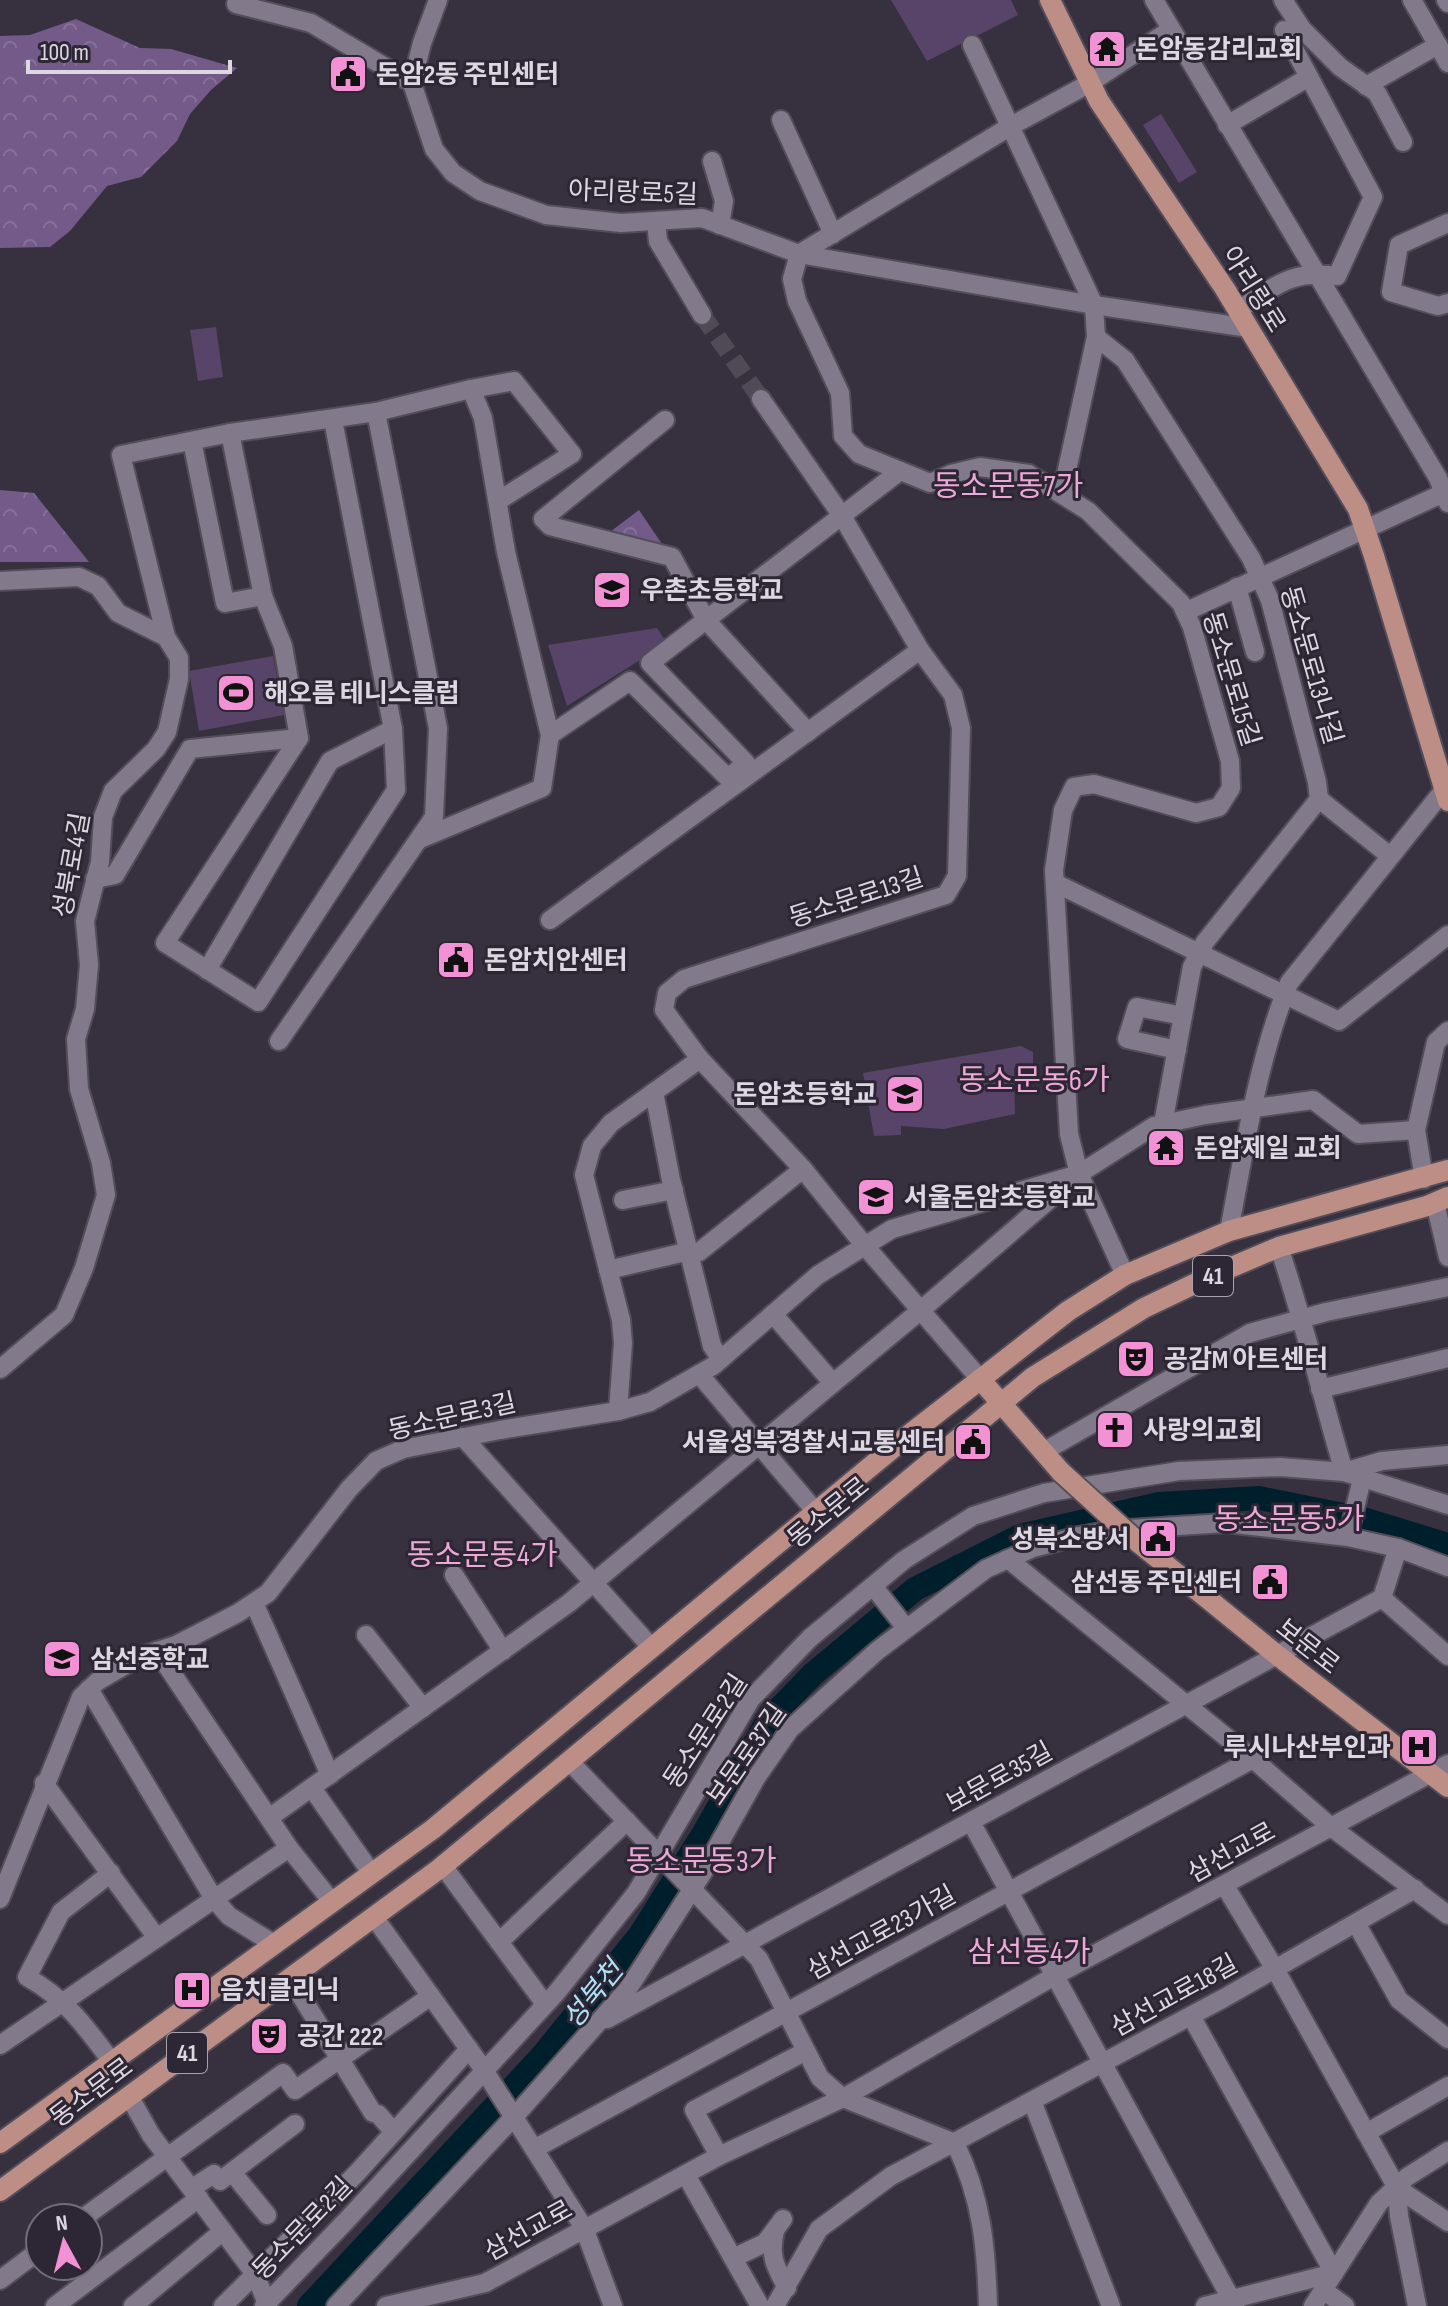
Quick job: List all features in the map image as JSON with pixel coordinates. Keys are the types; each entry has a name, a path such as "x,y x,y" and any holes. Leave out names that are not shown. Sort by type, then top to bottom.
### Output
{"main road":[{"name":"아리랑로","path":"1050,0 1090,83 1145,172 1238,310 1358,509 1447,791"},
{"name":"동소문로","path":"0,2143 433,1829 816,1512 1068,1311 1125,1275 1229,1231 1448,1170"},
{"name":"동소문로","path":"0,2191 443,1866 1033,1377 1144,1308 1279,1247 1442,1200"},
{"path":"980,1379 1043,1452"},
{"name":"보문로","path":"1043,1452 1139,1543 1277,1655 1439,1768 1448,1787"}],"street":[{"path":"236,4 311,23 412,83 422,43 438,0"},
{"path":"1154,0 1447,495 1366,528 1185,612"},
{"path":"1283,0 1302,29 1340,67 1377,93 1403,142"},
{"path":"1412,0 1448,63"},
{"path":"799,254 1011,126 1090,83 1170,30"},
{"path":"1238,310 1295,275 1315,273 1337,276 1373,197 1284,30"},
{"path":"972,45 1094,305 1096,337 1062,493"},
{"path":"1366,86 1438,45"},
{"path":"1227,125 1309,77"},
{"name":"아리랑로5길","path":"412,83 434,149 453,173 480,191 546,215 621,223 702,218 799,254 1094,305 1249,328"},
{"path":"781,120 833,234"},
{"name":"아리랑로5길","path":"712,161 724,201 720,225"},
{"path":"656,221 658,241 697,308"},
{"path":"1448,223 1399,245 1391,292 1438,306 1448,303"},
{"name":"동소문로15길","path":"799,254 792,279 794,290 840,393 843,436 859,454 930,483 980,467 1029,474 1088,511 1181,603 1192,627 1230,761 1231,788 1219,807 1196,813 1094,784 1074,787 1063,810 1054,870 1069,1134 1079,1174 1125,1275"},
{"name":"동소문로13나길","path":"1096,337 1125,360 1260,576 1270,600 1319,799"},
{"path":"263,596 225,603 192,441 376,412 514,381 572,454 498,501"},
{"path":"420,839 542,788 550,735 506,552 483,418 471,389"},
{"path":"550,920 920,650 842,516 761,399"},
{"path":"279,1041 434,817 438,728 376,412"},
{"path":"230,433 263,596 283,646 299,738 165,943 258,1002 396,790 393,729 333,420"},
{"path":"665,420 543,519 550,526 672,557 706,620 808,732"},
{"name":"성북로4길","path":"0,1369 64,1315 84,1268 106,1195 101,1163 79,1089 76,1039 85,1009 89,965 85,921 100,862 103,817 113,791 156,749 167,732 179,679 179,658 166,637 121,455 192,441"},
{"path":"550,735 630,681 728,778 746,763 650,663 900,471"},
{"path":"0,581 79,577 98,586 118,613 166,637"},
{"path":"1237,587 1255,652"},
{"name":"동소문로13길","path":"920,650 953,695 961,728 957,876 946,895 684,979 667,993 664,1010 700,1059 803,1169 980,1379"},
{"path":"207,970 330,761 393,729"},
{"path":"95,879 115,875 190,749 299,738"},
{"path":"1229,1231 1253,1108 1276,1014 1289,983 1390,856 1447,791"},
{"path":"1163,1124 1192,967 1205,942 1319,799 1390,856"},
{"path":"1055,883 1339,1021 1448,935"},
{"path":"1177,1050 1127,1039 1137,1007 1183,1016"},
{"path":"1424,1179 1416,1130 1436,1042 1448,1031"},
{"path":"618,1411 623,1343 621,1320 584,1175 592,1146 611,1123 700,1059"},
{"path":"654,1092 712,1346 721,1359"},
{"path":"269,1818 594,1582 1079,1174 1154,1126 1313,1100 1358,1134 1416,1130"},
{"path":"608,1270 699,1252 803,1169"},
{"name":"동소문로3길","path":"0,1899 81,1697 98,1681 141,1656 176,1645 268,1593 349,1489 376,1461 403,1449 618,1411 650,1402 721,1359 818,1275 892,1229 1079,1174"},
{"path":"623,1200 674,1190"},
{"path":"1442,1200 1448,1257"},
{"path":"1279,1247 1303,1319 1320,1389 1353,1475 1348,1537"},
{"path":"1043,1452 1250,1333 1448,1287"},
{"path":"773,1314 833,1383"},
{"path":"1320,1389 1448,1358"},
{"path":"699,1374 816,1512"},
{"path":"463,1437 652,1648"},
{"path":"1353,1475 1382,1461 1448,1455"},
{"name":"동소문로2길","path":"266,2305 485,2072 636,1893 751,1699 810,1638 904,1560 973,1516 1044,1493 1179,1471 1280,1467 1353,1475 1448,1505"},
{"name":"보문로37길","path":"336,2306 628,1989 756,1778 790,1729 906,1628 986,1569 1033,1548 1113,1530 1226,1523 1348,1537 1398,1548 1448,1567"},
{"path":"1398,1548 1382,1598 1448,1656"},
{"path":"1008,1559 1253,1759 1331,1827 1448,1915"},
{"path":"454,1575 503,1651"},
{"path":"873,1586 906,1628"},
{"name":"보문로35길","path":"594,2026 1382,1598"},
{"path":"254,1603 330,1775"},
{"path":"366,1635 423,1708"},
{"path":"157,1651 289,1848 332,1902"},
{"path":"89,1689 214,1899 229,1916 274,1944"},
{"name":"삼선교로23가길","path":"534,2149 1253,1759"},
{"path":"569,1761 759,1959 820,2078 843,2098 955,2143 978,2205 987,2248 988,2306"},
{"name":"삼선교로","path":"386,2306 485,2283 719,2156 843,2098 1056,1975 1439,1768"},
{"path":"44,1783 157,1938"},
{"path":"312,1788 372,1874"},
{"path":"499,1942 627,1821"},
{"path":"971,1822 1233,2303"},
{"path":"0,2045 289,1848"},
{"path":"443,1866 545,2004"},
{"path":"111,1873 61,1912 27,1977 77,2014 112,2062"},
{"path":"1225,1886 1397,2188 1399,2216 1417,2306"},
{"name":"삼선교로18길","path":"775,2306 819,2229 891,2176 1191,2016 1415,1889"},
{"path":"374,1917 485,2072 584,2228 613,2306"},
{"path":"1356,1923 1399,2000 1448,2039"},
{"path":"290,1978 373,2113 378,2114 394,2132"},
{"path":"104,2202 283,2073 295,2090 431,1996"},
{"path":"1191,2016 1334,2273"},
{"path":"223,2306 394,2132 469,2049"},
{"path":"719,2156 694,2110 806,2051"},
{"path":"1366,2133 1448,2086"},
{"path":"129,2096 151,2135 255,2274 266,2305"},
{"path":"1032,2101 1111,2306"},
{"path":"55,2306 195,2193 214,2174 220,2181 295,2124"},
{"path":"1345,2306 1318,2298 1379,2203 1407,2177 1448,2151"},
{"path":"232,2172 267,2215"},
{"path":"686,2175 760,2306"},
{"path":"1397,2188 1448,2222"},
{"path":"733,2258 765,2243 780,2224 771,2250 777,2271 787,2288"},
{"path":"133,2306 223,2231"},
{"path":"0,2280 24,2262"},
{"path":"1205,2306 1233,2303 1334,2273"}],"shaded area":[{"path":"891,0 1011,0 1018,15 927,61"},
{"path":"1161,114 1197,172 1179,183 1143,125"},
{"path":"216,327 223,377 198,381 190,330"},
{"path":"657,628 667,643 567,706 548,645"},
{"name":"해오름 테니스클럽","path":"273,656 284,715 199,731 189,671"},
{"path":"1021,1046 1033,1052 1033,1070 1014,1068 1015,1114 944,1129 901,1126 901,1135 874,1136 863,1073"}],"green space":[{"path":"76,19 140,48 171,49 237,68 211,90 190,114 177,141 141,177 107,186 70,231 50,247 0,248 0,36 30,35"},
{"path":"0,490 34,493 89,562 0,562"},
{"path":"639,510 666,550 606,535"}],"waterway":[{"name":"성북천","path":"309,2306 542,2056 640,1935 705,1831 768,1720 813,1674 915,1589 1020,1536 1159,1504 1259,1498 1363,1519 1448,1545"}],"tunnel":[{"path":"702,315 761,399"}],"place":[{"name":"돈암동감리교회","path":"1107,49"},
{"name":"돈암2동 주민센터","path":"348,74"},
{"name":"우촌초등학교","path":"612,590"},
{"name":"해오름 테니스클럽","path":"236,693"},
{"name":"돈암치안센터","path":"456,960"},
{"name":"돈암초등학교","path":"905,1094"},
{"name":"돈암제일 교회","path":"1166,1148"},
{"name":"서울돈암초등학교","path":"876,1197"},
{"name":"공감M 아트센터","path":"1136,1359"},
{"name":"사랑의교회","path":"1115,1430"},
{"name":"서울성북경찰서교통센터","path":"973,1442"},
{"name":"성북소방서","path":"1158,1539"},
{"name":"삼선동 주민센터","path":"1270,1582"},
{"name":"삼선중학교","path":"62,1659"},
{"name":"루시나산부인과","path":"1419,1747"},
{"name":"음치클리닉","path":"192,1990"},
{"name":"공간 222","path":"269,2036"}],"district":[{"name":"동소문동7가","path":"1008,486"},
{"name":"동소문동6가","path":"1034,1080"},
{"name":"동소문동5가","path":"1289,1519"},
{"name":"동소문동4가","path":"482,1555"},
{"name":"동소문동3가","path":"701,1861"},
{"name":"삼선동4가","path":"1029,1952"}]}
